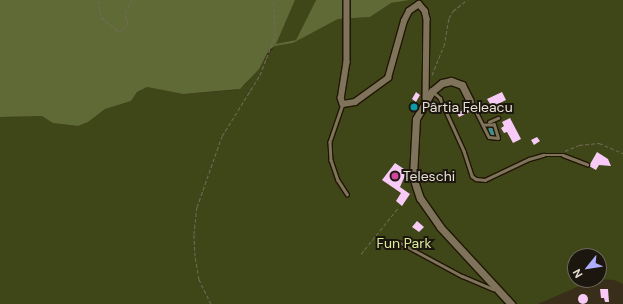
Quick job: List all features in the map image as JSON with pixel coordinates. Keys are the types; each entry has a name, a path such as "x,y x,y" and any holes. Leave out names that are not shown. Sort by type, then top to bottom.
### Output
{"street":[{"path":"347,0 347,62 341,98 343,104 355,102 388,78 404,21 409,11 418,4 422,6 427,19 426,98"},
{"path":"470,101 462,85 451,81 442,83 426,98 419,111 414,129 413,167 417,191 440,227 511,304"}],"lane":[{"path":"432,91 440,98 464,151 472,176 476,179 485,180 529,159 556,155 586,164"},
{"path":"470,101 485,124 490,137 497,139 499,135 496,127 485,124"},
{"path":"343,104 330,142 330,160 338,180 347,194"},
{"path":"485,124 498,118"},
{"path":"399,242 462,276 501,293"}],"path":[{"path":"98,0 101,17 119,32 128,24 125,13 132,0"},
{"path":"211,304 199,279 195,256 194,234 197,207 222,136 263,68 274,36 274,0"},
{"path":"430,77 444,46 449,18 453,10 467,0"},
{"path":"556,155 579,145 599,143 623,153"},
{"path":"361,254 398,208"}],"green space":[{"path":"0,0 295,0 276,44 296,40 316,0 410,0 391,3 370,17 338,19 293,43 275,46 269,50 259,69 240,89 183,94 147,87 137,92 131,101 105,109 88,122 78,126 53,123 42,116 0,117"},
{"path":"295,0 316,0 296,40 275,45"},
{"name":"Fun Park","path":"410,0 623,0 623,284 614,280 607,280 607,248 567,248 567,288 575,288 538,304 0,304 0,117 42,116 60,124 78,126 88,122 105,109 131,101 137,92 147,87 183,94 236,90 245,85 275,46 293,43 338,19 370,17 391,3"}],"water":[{"path":"490,126 495,131 496,137 491,136 488,131"}],"building":[{"path":"416,92 420,95 416,102 412,99"},
{"path":"502,92 506,100 492,107 487,99"},
{"path":"467,108 469,112 459,117 457,113"},
{"path":"510,118 521,139 513,143 507,132 504,133 501,128 504,126 502,122"},
{"path":"537,137 540,141 534,145 531,140"},
{"path":"597,152 608,159 611,166 599,165 596,170 589,166"},
{"name":"Teleschi","path":"395,163 407,171 400,187 410,194 402,206 396,201 401,193 382,180"},
{"path":"417,221 424,227 419,232 412,227"},
{"path":"600,289 608,289 609,302 605,302 604,298 601,298"},
{"path":"581,294 585,294 588,299 585,304 581,304 578,301 578,297"}],"place":[{"name":"Pârtia Feleacu","path":"414,107"},
{"name":"Teleschi","path":"395,176"}]}
